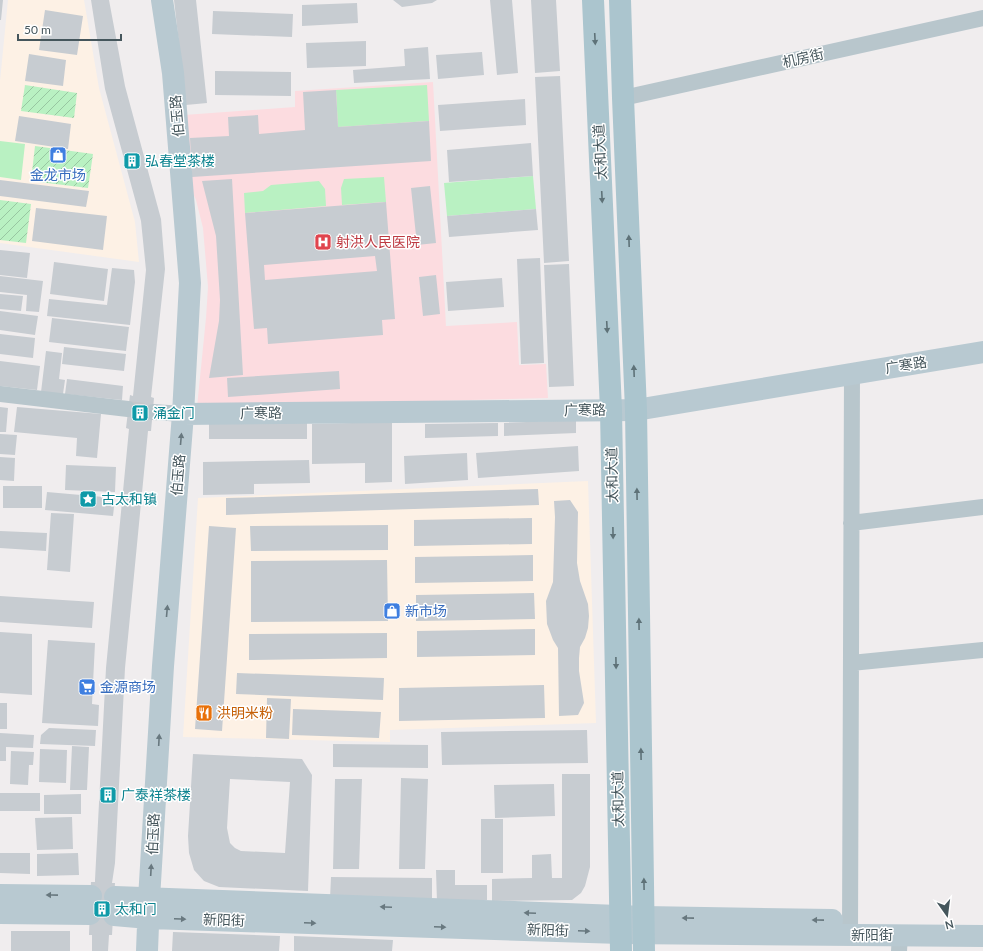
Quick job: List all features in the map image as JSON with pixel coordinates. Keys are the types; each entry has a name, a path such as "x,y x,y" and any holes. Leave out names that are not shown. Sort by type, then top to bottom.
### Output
{"main road":[{"name":"伯玉路","path":"147,951 164,654 183,414 190,272 173,73 162,0"},
{"name":"太和大道","path":"593,0 611,410 621,933"},
{"name":"太和大道","path":"620,0 636,410 644,934"},
{"name":"广寒路","path":"183,414 636,410 983,352"},
{"path":"0,895 90,905 0,913"},
{"name":"新阳街","path":"114,906 644,934 850,928 983,921"},
{"name":"新阳街","path":"850,928 900,943 983,936"}],"street":[{"name":"机房街","path":"623,98 983,18"},
{"path":"850,928 852,374"},
{"path":"0,394 128,409"},
{"path":"153,412 183,414"},
{"path":"851,523 983,507"},
{"path":"850,663 983,650"}],"shaded area":[{"name":"金龙市场","path":"8,0 84,0 99,88 135,222 139,262 0,243 0,81"},
{"name":"射洪人民医院","path":"433,82 446,326 517,322 519,365 546,364 548,398 197,407 208,287 203,228 196,200 188,183 184,115 295,107 295,91"},
{"name":"新市场","path":"588,481 596,723 390,730 390,742 183,737 198,498"}],"green space":[{"path":"25,85 77,93 74,118 21,111"},
{"path":"427,85 429,121 338,127 336,90"},
{"path":"0,141 25,144 21,180 0,177"},
{"path":"35,146 93,154 88,188 31,181"},
{"path":"533,176 536,209 447,216 444,183"},
{"path":"384,177 386,202 342,205 341,188 344,179"},
{"path":"319,181 325,189 326,206 245,213 244,193 263,191 271,185"},
{"path":"0,200 31,204 26,243 0,240"}],"building":[{"path":"0,0 3,0 1,20 0,20"},
{"path":"91,0 109,0 125,86 161,219 165,269 151,397 154,398 151,431 148,431 125,668 115,863 112,883 115,883 112,935 109,935 108,951 92,951 92,935 89,935 91,882 95,882 106,668 129,429 126,428 130,395 133,396 146,270 141,221 105,89"},
{"path":"174,0 196,0 207,103 186,105"},
{"path":"393,0 437,0 432,3 402,7"},
{"path":"490,0 512,0 518,73 497,75"},
{"path":"531,0 556,0 560,71 535,73"},
{"path":"357,3 358,23 302,26 302,5"},
{"path":"45,10 83,16 77,55 39,50"},
{"path":"213,11 293,14 292,37 212,34"},
{"path":"366,41 366,66 307,68 306,43"},
{"path":"428,47 430,79 354,83 353,70 405,66 404,49"},
{"path":"482,52 484,75 438,79 436,55"},
{"path":"29,54 66,60 63,86 25,81"},
{"path":"215,71 291,72 291,96 215,95"},
{"path":"560,76 569,261 544,263 535,77"},
{"path":"336,90 338,127 429,121 431,161 192,177 190,138 229,136 228,117 258,115 259,134 305,130 303,92"},
{"path":"525,99 526,125 440,131 438,105"},
{"path":"19,116 71,124 68,149 15,141"},
{"path":"531,143 533,176 449,182 447,150"},
{"path":"232,179 243,375 209,378 219,321 220,300 216,236 202,181"},
{"path":"0,180 89,191 86,207 0,196"},
{"path":"430,186 436,243 417,245 411,188"},
{"path":"386,202 395,319 382,320 383,335 268,344 267,328 254,329 245,213","holes":["375,256 377,271 265,280 264,265"]},
{"path":"36,208 107,216 103,250 32,241"},
{"path":"536,209 538,230 449,237 447,216"},
{"path":"0,250 30,253 27,278 0,275"},
{"path":"540,258 544,363 521,364 517,259"},
{"path":"54,262 108,269 104,301 50,294"},
{"path":"569,264 574,386 549,387 544,265"},
{"path":"112,268 134,270 135,282 130,325 47,316 49,299 107,305"},
{"path":"436,275 440,314 423,316 419,277"},
{"path":"0,276 43,281 39,312 26,311 27,295 0,292"},
{"path":"502,278 504,307 448,311 446,282"},
{"path":"0,294 23,296 21,311 0,309"},
{"path":"0,311 38,316 35,335 0,330"},
{"path":"52,318 129,327 126,351 49,342"},
{"path":"0,334 35,338 33,358 0,354"},
{"path":"64,347 126,354 124,371 62,364"},
{"path":"46,351 62,353 59,379 65,380 63,394 41,392"},
{"path":"0,361 40,366 37,390 0,386"},
{"path":"339,371 340,389 228,397 227,378"},
{"path":"67,379 123,386 122,400 65,394"},
{"path":"0,407 8,408 6,432 0,432"},
{"path":"17,407 101,414 97,458 76,456 77,438 14,432"},
{"path":"576,420 576,433 504,436 504,423"},
{"path":"209,422 307,422 307,439 209,439"},
{"path":"392,422 392,482 365,483 365,463 312,464 312,424"},
{"path":"498,423 498,436 425,438 425,424"},
{"path":"0,434 17,435 15,455 0,454"},
{"path":"578,446 579,471 478,478 476,453"},
{"path":"467,453 468,480 405,484 404,456"},
{"path":"0,457 15,458 14,481 0,480"},
{"path":"309,460 310,483 254,484 254,494 203,495 203,462"},
{"path":"66,465 116,467 115,492 65,490"},
{"path":"3,486 42,486 42,508 3,508"},
{"path":"538,489 539,505 226,515 226,498"},
{"path":"47,492 115,498 113,516 45,510"},
{"path":"570,500 578,512 577,563 580,581 588,604 589,616 588,628 580,647 579,658 579,671 584,703 578,715 559,716 558,648 553,640 547,624 546,601 553,582 554,501"},
{"path":"51,513 74,514 70,572 47,570"},
{"path":"532,518 532,544 414,546 414,520"},
{"path":"388,525 388,550 251,551 250,526"},
{"path":"209,526 236,528 222,731 195,729"},
{"path":"0,531 47,533 46,551 0,548"},
{"path":"533,555 533,581 415,583 415,557"},
{"path":"387,560 388,621 251,622 251,561"},
{"path":"534,593 535,619 416,621 416,595"},
{"path":"0,596 94,602 92,628 0,622"},
{"path":"535,629 535,655 417,657 417,631"},
{"path":"0,632 32,634 32,695 0,693"},
{"path":"387,633 387,658 249,660 249,634"},
{"path":"48,640 95,643 92,704 99,705 98,726 42,723"},
{"path":"237,673 384,678 383,700 236,694"},
{"path":"544,685 545,718 399,721 399,688"},
{"path":"267,698 291,699 289,739 266,738"},
{"path":"0,703 7,703 7,729 0,729"},
{"path":"293,709 381,712 379,738 292,735"},
{"path":"49,728 96,730 95,746 40,744 41,735"},
{"path":"587,730 588,763 442,765 441,732"},
{"path":"0,733 34,735 33,748 6,747 6,761 0,761"},
{"path":"333,744 428,745 428,768 333,767"},
{"path":"72,746 89,747 87,790 70,790"},
{"path":"40,749 67,750 66,783 39,782"},
{"path":"11,751 34,752 33,765 29,765 28,785 10,784"},
{"path":"193,754 302,759 312,775 308,891 219,887 204,881 194,870 189,853 188,836","holes":["230,779 290,782 285,853 241,851 235,848 230,843 227,828"]},
{"path":"562,774 590,774 590,867 585,886 581,893 572,900 492,901 492,879 532,878 532,855 551,854 552,878 562,878"},
{"path":"401,778 428,779 425,869 399,869"},
{"path":"335,779 362,779 359,869 333,869"},
{"path":"554,784 555,816 495,818 494,785"},
{"path":"0,793 40,793 40,811 0,811"},
{"path":"81,794 81,814 44,814 44,795"},
{"path":"72,817 73,849 37,850 35,818"},
{"path":"481,819 503,819 503,873 481,873"},
{"path":"0,853 30,853 30,874 0,873"},
{"path":"78,853 79,875 37,876 37,854"},
{"path":"436,870 455,870 455,885 487,885 487,900 437,902"},
{"path":"331,877 432,878 432,900 330,899"},
{"path":"11,931 70,931 70,951 11,951"},
{"path":"173,932 280,936 279,951 172,951"},
{"path":"294,936 393,940 392,951 294,951"}],"tunnel":[{"path":"128,409 153,412"}],"place":[{"name":"金龙市场","path":"58,155"},
{"name":"弘春堂茶楼","path":"132,161"},
{"name":"射洪人民医院","path":"323,242"},
{"name":"涌金门","path":"140,413"},
{"name":"古太和镇","path":"88,499"},
{"name":"新市场","path":"392,611"},
{"name":"金源商场","path":"87,687"},
{"name":"洪明米粉","path":"204,713"},
{"name":"广泰祥茶楼","path":"108,795"},
{"name":"太和门","path":"102,909"}]}
